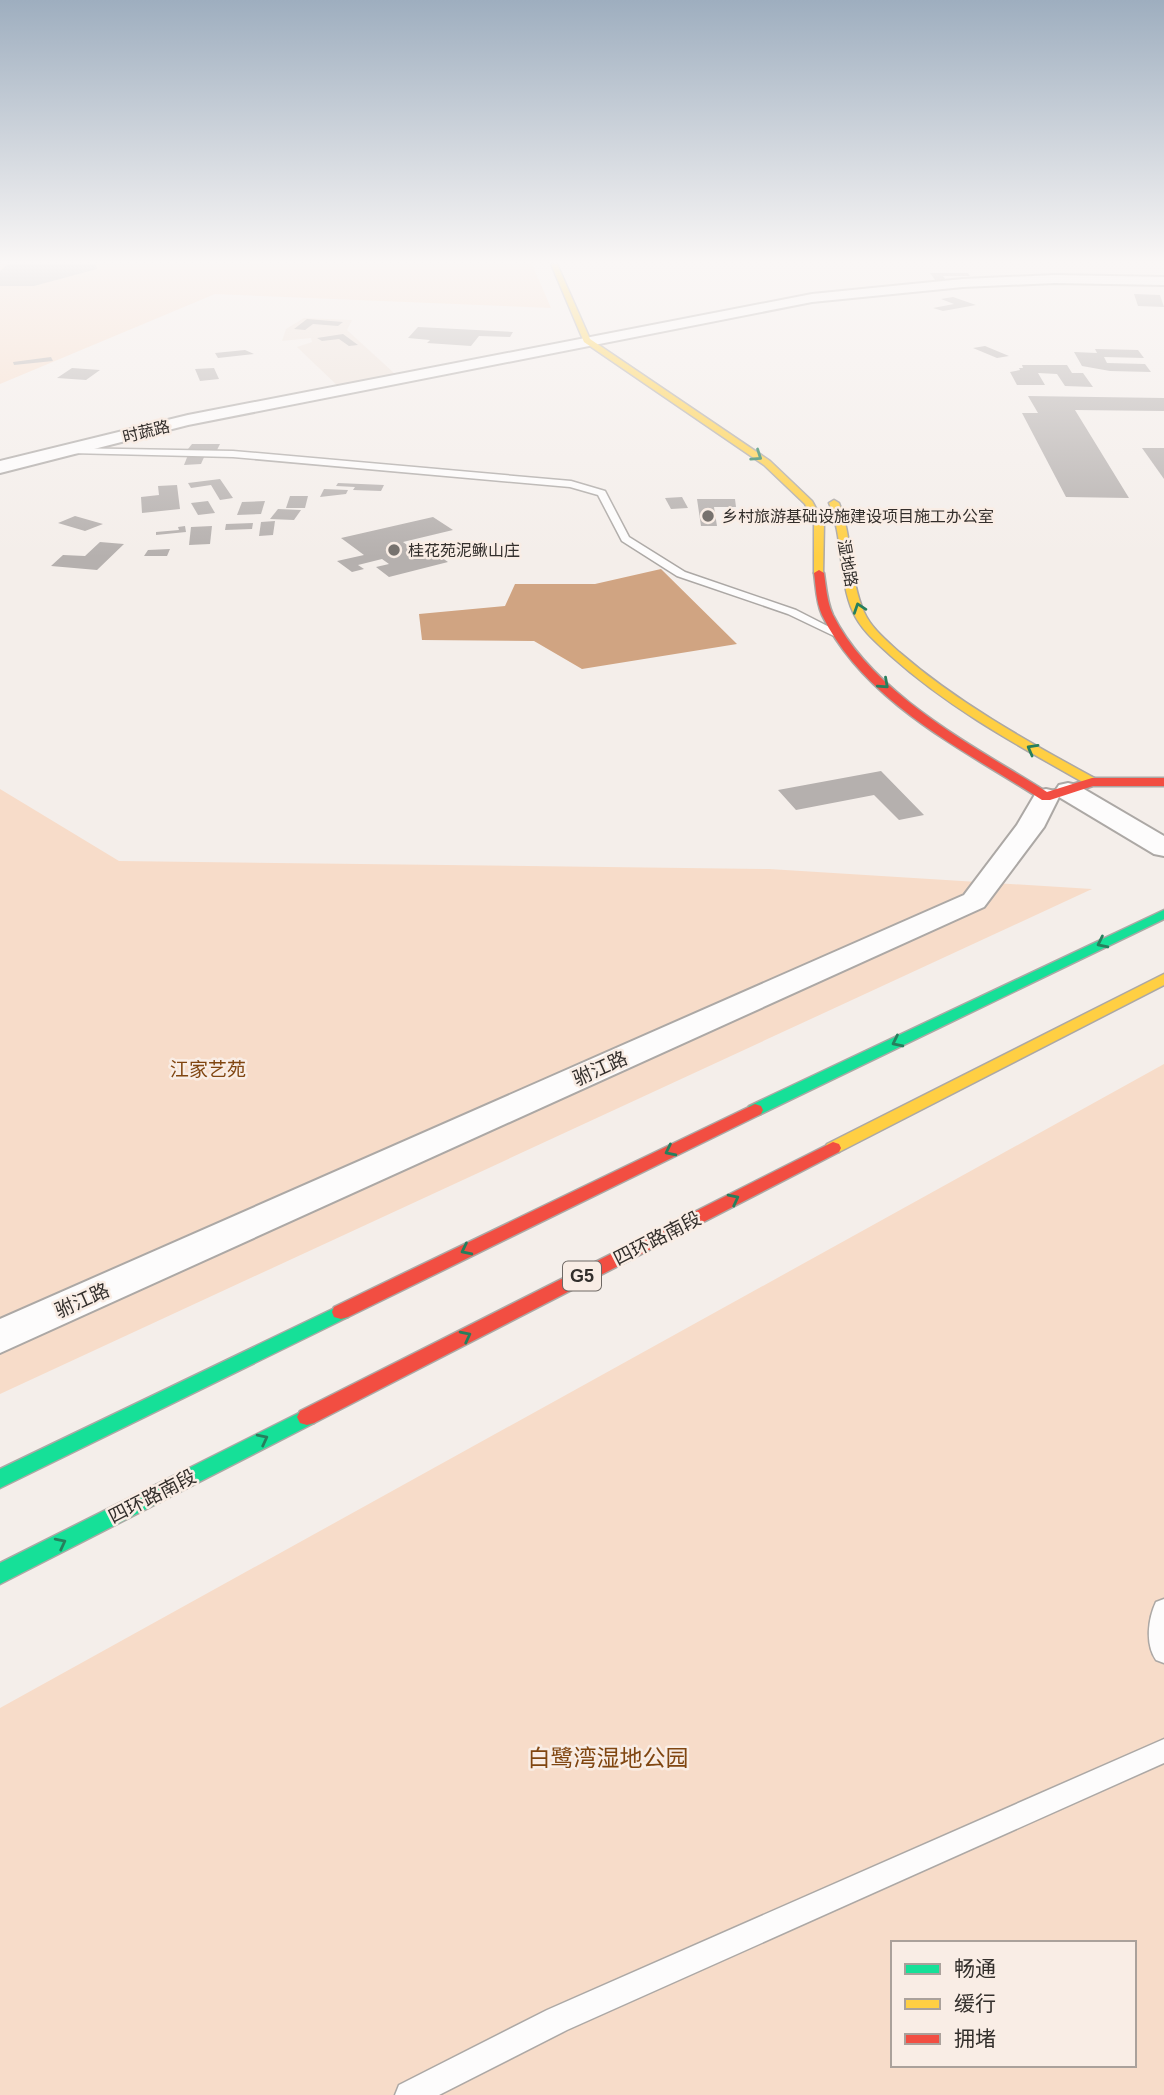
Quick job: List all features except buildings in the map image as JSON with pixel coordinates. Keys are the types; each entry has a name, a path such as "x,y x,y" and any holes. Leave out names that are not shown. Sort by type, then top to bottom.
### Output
{"main road":[{"name":"湿地路","path":"619,362 768,463 809,503 820,523 819,572 826,612 838,634 882,684 921,715 1068,790"},
{"path":"643,362 786,457"},
{"name":"湿地路","path":"822,489 837,506 845,540 849,579 864,622 907,667 1068,790"},
{"path":"1068,790 1164,782"},
{"path":"0,1479 572,1198 1164,914"},
{"name":"四环路南段","path":"0,1574 1164,979"}],"street":[{"name":"时蔬路","path":"0,467 188,421 480,362"},
{"path":"1068,790 1164,848"},
{"name":"驸江路","path":"0,1337 974,901 1030,827 1068,790"}],"lane":[{"path":"70,450 233,454 571,484 602,493 625,538 681,574 792,612 838,634"},
{"path":"1164,1609 1160,1646 1164,1652"},
{"path":"410,2095 556,2020 1164,1751"}],"shaded area":[{"path":"312,362 382,362 395,374 385,381 340,388"},
{"path":"661,569 737,644 582,669 534,641 422,640 419,614 505,606 515,584 595,584"}],"green space":[{"path":"0,362 53,362 0,384"},
{"name":"江家艺苑","path":"0,789 119,861 769,869 1092,889 0,1394"},
{"name":"白鹭湾湿地公园","path":"1164,1064 1164,2095 0,2095 0,1708"}],"traffic: fast":[{"path":"755,1110 1164,914"},
{"path":"0,1479 341,1312"},
{"path":"0,1574 307,1417"}],"traffic: slow":[{"path":"619,362 767,463 809,503 819,523 819,573"},
{"path":"834,503 843,529 854,598 861,617 873,633 938,690 1014,738 1092,782"},
{"path":"833,1148 1164,979"}],"traffic: jam":[{"path":"819,573 827,614 843,642 866,669 923,718 1046,797 1092,782 1164,782"},
{"path":"341,1312 755,1110"},
{"path":"307,1417 833,1148"}],"place":[{"name":"乡村旅游基础设施建设项目施工办公室","path":"708,516"},
{"name":"桂花苑泥鳅山庄","path":"394,550"}]}
